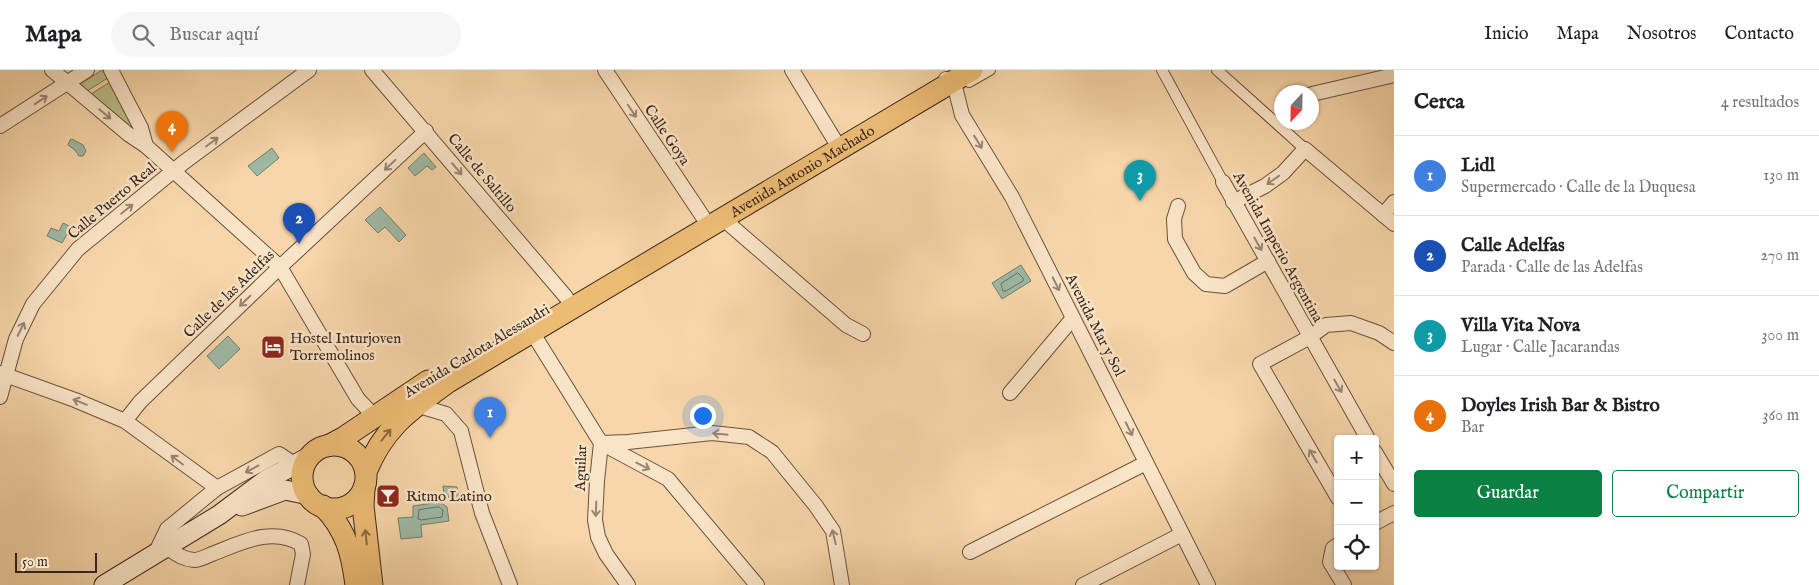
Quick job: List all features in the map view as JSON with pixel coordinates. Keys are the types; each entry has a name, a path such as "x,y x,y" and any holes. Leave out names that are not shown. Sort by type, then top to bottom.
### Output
{"main road":[{"name":"Avenida Antonio Machado","path":"630,267 725,218 837,144 948,76 972,70"},
{"name":"Avenida Antonio Machado","path":"630,267 703,217 837,144"},
{"name":"Avenida Carlota Alessandri","path":"330,445 450,367 566,297 630,267"},
{"name":"Avenida Carlota Alessandri","path":"365,480 373,455 385,436 416,405 448,382 532,332 630,267"},
{"path":"104,585 220,515 266,480 315,451 330,445 340,445 350,448 363,462 365,480 363,506 372,585"},
{"path":"302,460 304,466 302,476 304,486 316,501 335,519 344,535 353,560 356,585"},
{"path":"220,515 285,490 332,508 343,507 352,504 359,497 365,480"}],"street":[{"path":"52,70 128,134 146,146 280,267 358,399 374,416"},
{"path":"0,126 87,70"},
{"path":"111,70 141,128 146,146"},
{"name":"Calle Puerto Real","path":"0,396 3,374 16,339 33,304 78,249 173,171 309,70"},
{"name":"Calle de Saltillo","path":"372,70 566,297"},
{"name":"Calle Goya","path":"605,70 703,217"},
{"path":"792,70 837,144"},
{"path":"969,115 964,104 963,86 990,70"},
{"name":"Avenida Imperio Argentina","path":"1162,70 1366,435"},
{"path":"1217,70 1305,149 1394,224"},
{"path":"1319,92 1394,75"},
{"name":"Avenida Mar y Sol","path":"948,76 955,87 962,115 1012,197 1208,585"},
{"name":"Calle de las Adelfas","path":"124,421 140,402 280,267 426,131"},
{"path":"1234,202 1265,186 1283,173 1305,149"},
{"path":"1383,215 1394,202"},
{"path":"1178,206 1174,220 1176,239 1194,273 1206,284 1224,286 1268,261"},
{"path":"725,218 729,224 846,325 863,334"},
{"path":"1010,393 1073,318"},
{"path":"1334,491 1260,364 1310,337 1326,325 1351,323 1379,333 1394,343"},
{"name":"Aguilar","path":"532,332 589,426 601,442 596,490 598,537 606,554 628,585"},
{"path":"3,374 75,400 124,421 217,488"},
{"path":"448,382 442,396 446,414 461,431 482,513 510,585"},
{"path":"416,405 446,414"},
{"path":"601,442 628,442 712,432 749,437 772,452 833,530 842,585"},
{"path":"601,442 621,455 668,479 757,585"},
{"path":"297,585 302,554 301,544 292,539 270,535 256,538 196,560 160,550 167,528 217,488 279,454 302,460"},
{"path":"1379,459 1394,484"},
{"path":"970,552 1146,464"},
{"path":"1379,521 1394,513"},
{"path":"1083,585 1182,534"},
{"path":"1334,547 1330,562 1334,569"},
{"path":"1335,570 1344,585"}],"green space":[{"path":"102,70 108,78 87,91 82,86 82,83"},
{"path":"110,82 132,125 130,128 91,94"}],"water":[{"path":"72,139 83,145 86,151 83,156 79,156 68,145"},
{"path":"272,148 279,158 257,176 248,166"},
{"path":"424,153 436,167 432,170 427,166 415,176 408,168"},
{"path":"380,207 406,235 399,242 385,227 378,233 365,220"},
{"path":"63,223 71,227 62,243 47,236 51,228 59,231"},
{"path":"1021,265 1031,281 1002,299 992,283"},
{"path":"228,336 240,349 219,369 207,356"},
{"path":"443,486 457,487 459,501 451,502 449,497 444,496"},
{"path":"440,502 447,507 449,521 421,525 422,537 401,539 398,518 413,517 413,506"}],"place":[{"name":"Doyles Irish Bar & Bistro","path":"172,152"},
{"name":"Villa Vita Nova","path":"1140,201"},
{"name":"Calle Adelfas","path":"299,244"},
{"name":"Hostel Inturjoven Torremolinos","path":"273,347"},
{"name":"Lidl","path":"490,438"},
{"name":"Ritmo Latino","path":"388,496"}]}
